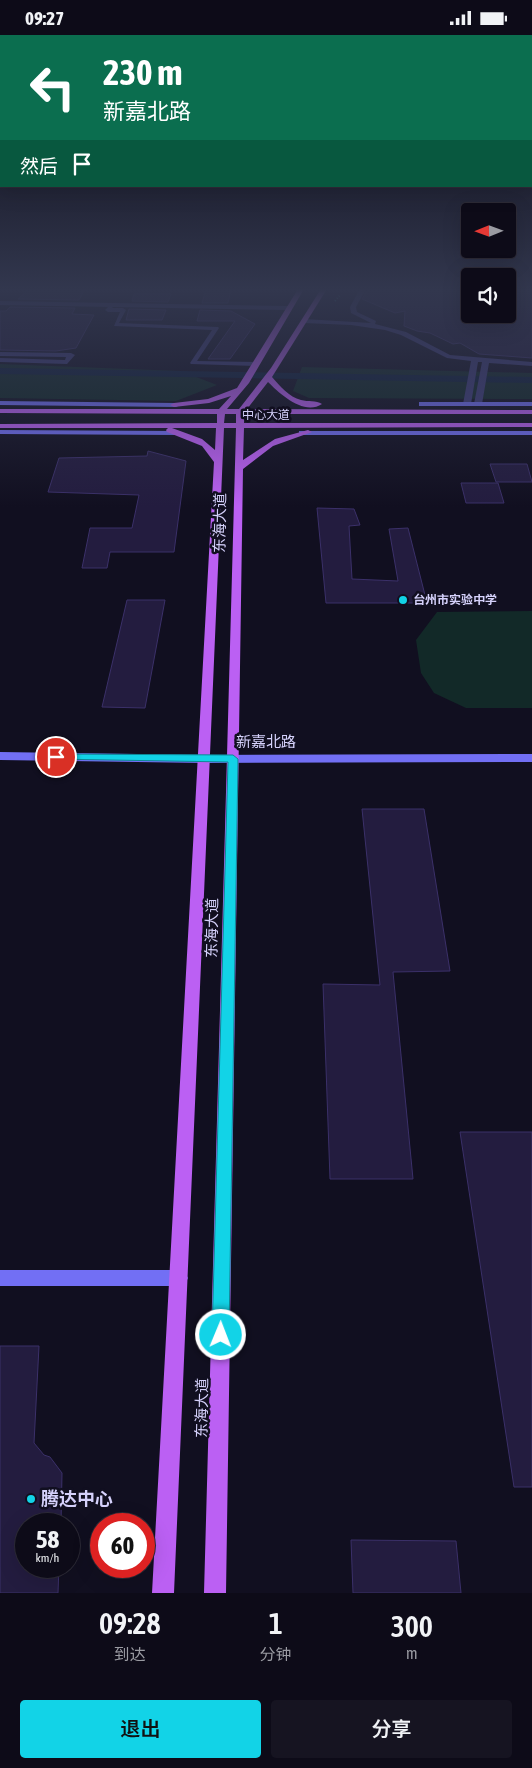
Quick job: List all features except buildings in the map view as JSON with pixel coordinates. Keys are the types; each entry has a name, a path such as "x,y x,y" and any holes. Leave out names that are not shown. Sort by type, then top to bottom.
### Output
{"main road":[{"path":"240,419 278,362"},
{"path":"221,419 256,364"},
{"path":"270,375 282,394 304,404 532,404"},
{"path":"128,411 209,401 242,386"},
{"path":"0,403 176,405"},
{"path":"422,404 495,412"},
{"name":"中心大道","path":"0,411 128,411 221,419 532,412"},
{"name":"中心大道","path":"0,425 156,426 221,419 467,429 532,425"},
{"name":"东海大道","path":"163,1593 221,419"},
{"name":"东海大道","path":"216,1593 240,419"},
{"path":"156,426 204,441 213,452 219,465"},
{"path":"239,469 258,451 281,437 361,426"},
{"path":"302,433 467,429 532,433"},
{"path":"0,432 177,433"},
{"name":"新嘉北路","path":"0,756 205,759 532,758"},
{"path":"0,1278 179,1278"}],"street":[{"path":"467,404 475,362"},
{"path":"478,404 486,362"},
{"path":"497,362 532,364"}],"lane":[{"path":"194,362 193,363 256,364"}],"green space":[{"path":"0,364 181,371 217,385 176,401 0,398"},
{"path":"302,367 532,373 532,399 309,398 293,391"},
{"path":"532,611 532,708 466,708 434,693 421,673 416,640 437,612"}],"waterway":[{"path":"0,371 532,380"}],"place":[{"name":"台州市实验中学","path":"403,600"},
{"name":"腾达中心","path":"31,1499"}],"route":[{"path":"56,757 233,759 221,1335"}]}
